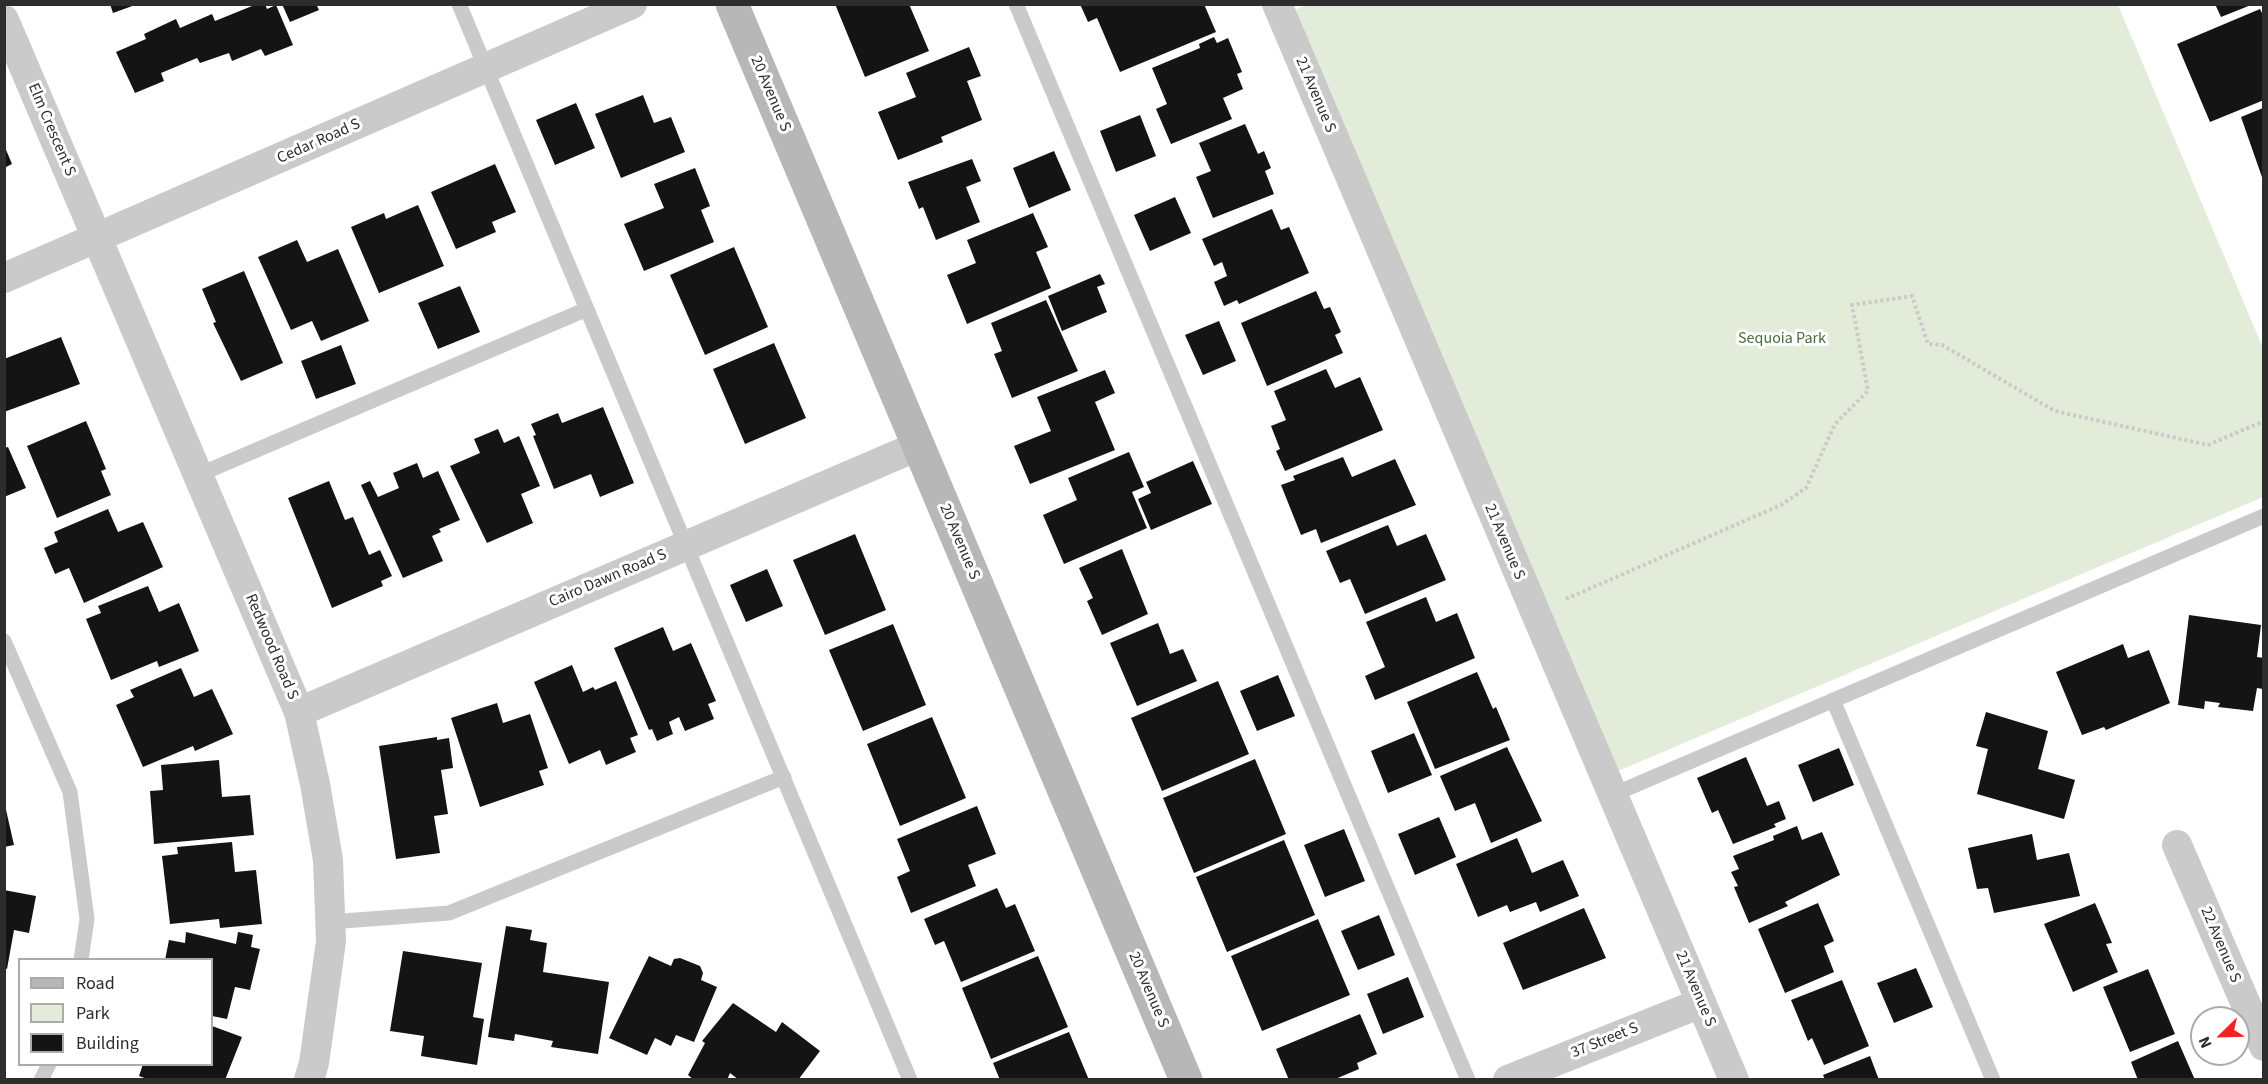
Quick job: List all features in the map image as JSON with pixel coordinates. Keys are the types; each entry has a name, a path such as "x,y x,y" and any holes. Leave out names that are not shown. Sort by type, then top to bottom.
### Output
{"street":[{"name":"Cedar Road S","path":"4,278 98,239 632,4"},
{"name":"20 Avenue S","path":"732,4 1186,1080"},
{"name":"21 Avenue S","path":"1277,4 1734,1080"},
{"name":"Elm Crescent S","path":"4,20 98,239"},
{"name":"Redwood Road S","path":"98,239 299,712 315,784 327,860 332,941 314,1063 309,1080"},
{"name":"Cairo Dawn Road S","path":"299,712 918,446"},
{"name":"22 Avenue S","path":"2177,845 2264,1046"},
{"name":"37 Street S","path":"1508,1080 1701,1003"}],"lane":[{"path":"459,4 910,1080"},
{"path":"1017,4 1468,1080"},
{"path":"198,475 587,309"},
{"path":"1612,795 2264,516"},
{"path":"4,640 70,792 87,919 81,958"},
{"path":"1833,700 1993,1080"},
{"path":"330,922 449,913 784,777"},
{"path":"41,1080 48,1066"}],"path":[{"path":"1534,613 1781,505 1806,488 1835,424 1868,390 1852,305 1912,297 1928,344 1942,345 2055,411 2208,445 2264,421"}],"green space":[{"name":"Sequoia Park","path":"1308,4 2118,5 2263,348 2263,497 1604,777 1282,16"}],"building":[{"path":"110,4 135,4 135,5 113,13"},
{"path":"257,4 265,4 267,9 276,5 293,45 265,56 261,49 232,61 229,53 200,63 197,58 161,73 164,81 135,93 116,52 146,39 144,34 176,19 180,28 212,14 215,21"},
{"path":"282,4 316,4 319,10 290,22"},
{"path":"835,4 909,4 929,51 865,77"},
{"path":"1080,4 1204,4 1216,32 1120,72 1097,18 1088,22"},
{"path":"2215,4 2251,4 2251,5 2221,17"},
{"path":"2260,9 2264,17 2264,100 2210,122 2177,44"},
{"path":"1214,37 1217,43 1228,38 1242,72 1237,74 1243,89 1223,98 1232,119 1171,144 1156,109 1167,104 1152,68 1200,48 1199,44"},
{"path":"969,47 981,76 967,81 982,120 941,137 943,142 898,160 878,112 916,97 906,73"},
{"path":"643,95 654,123 671,117 685,152 621,178 595,114"},
{"path":"576,103 595,148 555,165 536,120"},
{"path":"2263,108 2263,180 2241,117"},
{"path":"1140,115 1156,156 1116,172 1100,131"},
{"path":"1245,124 1258,154 1264,151 1271,168 1265,171 1274,194 1213,218 1196,177 1211,171 1199,143"},
{"path":"4,145 12,164 4,168"},
{"path":"1054,151 1071,190 1029,208 1013,168"},
{"path":"972,159 981,181 966,187 980,222 936,240 923,207 919,209 908,182"},
{"path":"495,164 516,212 492,222 496,232 456,249 431,192"},
{"path":"695,168 710,206 701,210 714,242 644,271 624,224 664,208 654,184"},
{"path":"1175,197 1191,233 1150,251 1134,215"},
{"path":"418,205 444,266 379,293 351,227 384,213 386,219"},
{"path":"1272,209 1281,230 1289,227 1309,273 1239,304 1237,300 1224,306 1214,282 1227,276 1222,262 1214,266 1202,239"},
{"path":"1033,213 1048,247 1036,252 1051,288 967,324 947,275 976,263 967,240"},
{"path":"297,240 307,262 338,249 369,321 321,341 312,321 291,330 258,257"},
{"path":"734,247 768,327 705,355 670,275"},
{"path":"244,271 283,363 241,381 213,323 216,322 202,289"},
{"path":"1100,274 1105,284 1097,287 1107,312 1062,331 1048,296"},
{"path":"460,286 480,332 438,349 418,303"},
{"path":"1316,291 1324,309 1330,307 1341,332 1335,335 1343,353 1267,386 1241,323"},
{"path":"1046,300 1078,371 1012,398 994,354 1002,351 991,323"},
{"path":"1219,321 1236,361 1203,375 1185,335"},
{"path":"61,337 80,384 4,412 4,359"},
{"path":"774,343 806,418 745,444 713,369"},
{"path":"341,345 356,384 316,399 301,361"},
{"path":"1326,369 1335,388 1360,377 1383,430 1285,471 1276,451 1280,449 1271,426 1286,420 1274,391"},
{"path":"1105,370 1115,393 1095,402 1115,450 1030,484 1014,446 1051,431 1037,397"},
{"path":"603,407 634,483 600,497 591,474 554,489 533,436 536,435 531,424 558,413 562,423"},
{"path":"86,421 106,469 101,471 111,495 57,518 27,446"},
{"path":"498,429 504,443 519,436 540,486 521,494 533,523 487,543 450,466 480,453 474,439"},
{"path":"8,447 26,488 4,497 4,448"},
{"path":"1129,452 1144,487 1132,492 1147,528 1064,564 1043,515 1077,500 1068,478"},
{"path":"1343,457 1352,477 1395,459 1416,505 1321,543 1316,529 1301,535 1281,485 1295,480 1293,476"},
{"path":"1193,461 1212,504 1151,530 1138,499 1151,493 1146,482"},
{"path":"417,463 423,478 438,471 460,520 439,529 441,532 432,536 443,561 403,578 361,485 370,481 378,497 399,488 393,473"},
{"path":"329,481 345,520 353,517 369,555 380,550 392,576 381,581 383,586 332,608 288,498"},
{"path":"108,509 118,532 143,522 163,567 84,603 69,568 55,574 44,548 58,542 54,532"},
{"path":"1388,525 1397,546 1426,534 1446,580 1365,614 1350,579 1340,583 1326,551"},
{"path":"855,534 886,610 825,635 793,560"},
{"path":"1122,549 1148,614 1102,635 1087,601 1093,598 1079,568"},
{"path":"767,569 783,606 746,622 730,585"},
{"path":"148,586 159,612 179,603 199,651 159,667 157,661 111,680 86,619 101,613 98,606"},
{"path":"1426,597 1436,622 1457,613 1475,658 1375,700 1365,676 1385,667 1366,622"},
{"path":"2189,615 2261,625 2257,657 2264,658 2264,684 2263,689 2257,688 2253,711 2218,707 2220,703 2205,701 2204,709 2178,705"},
{"path":"1158,623 1170,654 1183,649 1197,681 1137,706 1110,643"},
{"path":"893,624 926,705 863,731 829,650"},
{"path":"663,627 673,651 691,643 716,701 708,704 714,719 685,731 679,717 669,722 673,734 657,741 652,729 649,730 614,648"},
{"path":"2123,644 2128,658 2149,650 2170,703 2106,730 2104,727 2082,735 2056,672"},
{"path":"572,665 583,692 593,687 595,690 616,681 638,735 630,738 636,752 606,765 600,750 569,764 534,682"},
{"path":"181,668 194,697 212,689 233,734 195,751 193,746 143,767 116,705 134,697 130,690"},
{"path":"1477,672 1493,709 1496,707 1510,740 1435,769 1407,702"},
{"path":"1278,675 1295,716 1257,731 1240,691"},
{"path":"1218,681 1249,754 1162,791 1131,718"},
{"path":"497,703 503,723 530,714 548,768 539,771 544,785 480,807 451,718"},
{"path":"1986,712 2048,731 2038,769 2075,780 2064,819 1977,794 1988,749 1976,746"},
{"path":"932,717 966,798 900,826 867,744"},
{"path":"1414,733 1432,775 1388,793 1371,751"},
{"path":"437,737 437,740 449,738 453,768 441,770 448,814 434,816 440,853 396,859 379,746"},
{"path":"1507,747 1542,821 1491,843 1475,803 1455,811 1440,776"},
{"path":"1839,748 1854,785 1813,802 1798,765"},
{"path":"1746,757 1767,806 1779,801 1786,819 1774,824 1776,827 1733,844 1718,810 1712,813 1697,778"},
{"path":"1255,759 1286,834 1194,873 1163,798"},
{"path":"219,760 222,797 250,795 254,835 154,844 150,791 163,790 161,765"},
{"path":"4,801 14,845 4,847"},
{"path":"977,806 996,854 968,865 976,886 911,913 897,877 910,871 897,839"},
{"path":"1439,817 1456,857 1415,875 1398,834"},
{"path":"1797,826 1802,840 1822,832 1840,875 1785,902 1788,906 1749,923 1734,887 1738,886 1731,872 1739,869 1733,856 1774,840 1773,836"},
{"path":"1344,829 1365,881 1325,897 1304,845"},
{"path":"2032,834 2037,860 2069,853 2080,896 1994,913 1988,888 1977,889 1968,848"},
{"path":"1517,838 1532,873 1563,860 1579,896 1540,912 1536,902 1510,912 1507,905 1478,917 1456,864"},
{"path":"1284,840 1315,915 1227,952 1196,877"},
{"path":"232,842 235,872 256,870 262,924 220,928 219,919 170,924 162,856 178,854 177,847"},
{"path":"997,888 1006,908 1015,904 1035,951 961,982 944,941 935,945 924,919"},
{"path":"4,890 36,896 29,933 14,930 7,969 4,968"},
{"path":"1818,903 1834,941 1824,946 1834,972 1785,993 1758,929"},
{"path":"2095,903 2112,943 2106,944 2118,972 2073,992 2044,924"},
{"path":"1584,908 1606,958 1523,990 1503,943"},
{"path":"1379,915 1395,955 1358,970 1341,931"},
{"path":"1318,919 1350,995 1262,1031 1231,956"},
{"path":"506,926 532,930 530,940 547,943 543,972 609,982 598,1054 551,1047 553,1041 515,1034 514,1041 488,1037"},
{"path":"186,932 236,944 238,932 253,935 251,947 260,949 250,990 235,987 227,1019 213,1016 213,958 165,958 169,940 185,943"},
{"path":"403,951 482,963 473,1017 484,1019 477,1065 421,1056 424,1036 390,1031"},
{"path":"649,956 671,966 674,959 680,958 700,966 703,973 701,980 717,987 694,1042 676,1035 671,1046 655,1038 647,1055 609,1038"},
{"path":"1038,956 1068,1027 991,1059 962,988"},
{"path":"1916,968 1933,1007 1894,1023 1877,983"},
{"path":"2148,969 2175,1034 2130,1052 2103,987"},
{"path":"1408,977 1424,1017 1383,1034 1367,994"},
{"path":"1842,980 1869,1046 1824,1065 1812,1038 1808,1041 1791,1000"},
{"path":"733,1003 776,1032 782,1022 820,1051 798,1080 739,1080 730,1073 727,1080 694,1080 688,1075 705,1043 702,1041"},
{"path":"1360,1014 1377,1054 1357,1063 1359,1069 1333,1080 1289,1080 1276,1049"},
{"path":"213,1026 242,1037 225,1080 150,1080 139,1076 142,1066 213,1066"},
{"path":"1069,1032 1089,1080 1000,1080 993,1063"},
{"path":"2178,1041 2195,1080 2138,1080 2131,1062"},
{"path":"1870,1056 1879,1080 1825,1080 1823,1075"}]}
